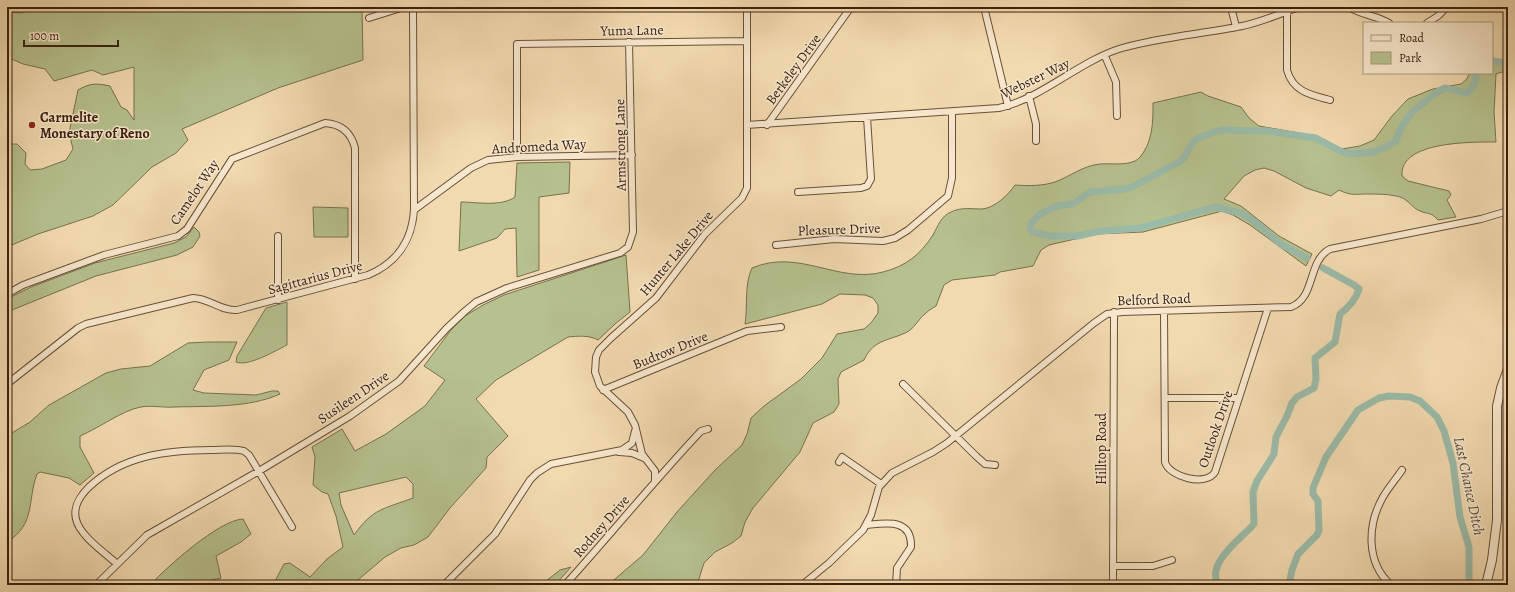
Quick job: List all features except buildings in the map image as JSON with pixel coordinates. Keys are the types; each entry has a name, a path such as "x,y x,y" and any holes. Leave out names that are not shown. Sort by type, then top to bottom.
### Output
{"street":[{"path":"9,7 23,7"},
{"path":"369,18 404,7"},
{"name":"Sagittarius Drive","path":"7,384 78,328 86,324 193,298 206,300 231,311 355,279 377,272 390,263 400,252 410,233 414,210 413,7"},
{"name":"Hunter Lake Drive","path":"655,481 655,470 646,459 640,447 635,425 628,412 603,390 595,372 596,357 599,350 656,298 705,234 742,198 748,182 747,7"},
{"name":"Berkeley Drive","path":"767,124 851,7"},
{"path":"984,7 1008,106"},
{"path":"1231,7 1236,27"},
{"name":"Webster Way","path":"747,125 952,112 1008,106 1122,48 1172,37 1236,27 1300,7"},
{"path":"1349,7 1360,14 1376,17 1387,22"},
{"path":"1429,22 1438,16 1446,8"},
{"path":"1287,11 1287,70 1292,83 1302,91 1330,100"},
{"name":"Yuma Lane","path":"517,157 517,44 747,41"},
{"name":"Armstrong Lane","path":"628,247 633,232 629,42"},
{"path":"1104,56 1116,82 1116,116"},
{"path":"1029,96 1036,124 1036,141"},
{"name":"Pleasure Drive","path":"776,244 834,239 883,241 895,238 908,230 948,196 952,178 952,112"},
{"path":"798,192 861,188 867,186 871,179 867,117"},
{"name":"Camelot Way","path":"7,294 23,285 104,255 178,236 187,229 232,159 325,123 337,125 347,131 354,142 355,279"},
{"name":"Andromeda Way","path":"414,210 479,163 498,158 632,155"},
{"name":"Belford Road","path":"802,585 828,563 866,525 881,484 892,473 933,452 955,436 1094,323 1114,312 1291,307 1302,300 1317,261 1330,249 1481,219 1508,211"},
{"path":"278,236 278,300"},
{"name":"Susileen Drive","path":"96,585 135,545 152,532 259,471 350,416 399,381 446,329 476,302 508,288 620,253 628,247"},
{"name":"Outlook Drive","path":"1164,311 1164,458 1166,466 1174,473 1202,480 1210,477 1215,472 1268,308"},
{"name":"Hilltop Road","path":"1113,585 1114,312"},
{"name":"Budrow Drive","path":"603,390 747,331 781,327"},
{"path":"1486,585 1492,560 1497,515 1497,406 1501,388 1508,369"},
{"path":"903,384 982,461 989,465 995,465"},
{"path":"1164,398 1239,398"},
{"path":"444,585 487,543 514,507 530,480 544,468 551,464 622,450 632,443 635,425"},
{"name":"Rodney Drive","path":"565,585 700,431 708,429"},
{"path":"116,564 81,531 75,512 78,499 103,476 123,465 143,457 174,450 244,451 249,455 292,527"},
{"path":"611,453 625,452 646,459"},
{"path":"839,462 842,457 881,484"},
{"path":"1388,584 1373,559 1371,546 1372,531 1380,504 1402,470"},
{"path":"866,525 898,524 906,530 910,536 911,547 897,568 896,585"},
{"path":"1113,566 1153,566 1172,560"}],"green space":[{"path":"39,7 362,7 363,60 278,88 182,129 188,140 176,153 152,167 113,205 93,216 38,234 7,247 7,147 11,144 17,144 26,153 25,164 30,170 42,169 66,160 73,149 69,133 78,90 90,85 97,84 110,86 121,107 127,110 134,120 134,67 103,75 92,70 54,81 45,69 23,64 7,57 7,12 21,13"},
{"path":"1493,59 1508,62 1508,74 1502,72 1496,74 1494,112 1496,142 1471,142 1439,146 1424,150 1412,156 1404,164 1402,176 1408,181 1449,191 1451,195 1447,200 1456,217 1438,220 1431,214 1417,210 1403,198 1392,195 1353,194 1339,190 1331,196 1306,188 1274,171 1264,168 1255,170 1244,176 1224,199 1241,206 1279,236 1312,254 1306,266 1250,225 1233,215 1222,211 1143,232 1097,234 1049,245 1041,250 1033,266 1000,272 995,275 952,280 944,285 936,306 928,311 909,331 878,344 868,353 864,360 841,372 838,379 839,404 834,412 813,423 800,452 753,508 745,522 741,536 732,543 715,552 704,563 697,585 608,585 643,555 677,512 715,470 742,445 747,434 751,418 764,406 801,379 822,358 837,334 864,329 871,323 878,313 878,305 873,298 865,295 840,294 822,304 745,324 747,288 752,268 769,263 786,262 850,274 866,274 891,270 906,263 918,254 933,235 942,219 955,210 982,209 992,206 1005,197 1015,185 1025,186 1050,183 1061,180 1082,169 1094,165 1133,162 1141,156 1148,144 1152,123 1153,103 1201,92 1208,96 1241,107 1249,118 1259,126 1316,136 1342,149 1360,146 1374,140 1392,116 1408,99 1433,89 1461,84 1466,80 1469,74 1493,74"},
{"path":"570,162 569,193 539,197 539,270 517,277 516,228 505,229 497,238 459,251 461,202 496,203 515,197 517,163"},
{"path":"313,207 348,208 348,237 314,237"},
{"path":"194,227 199,232 200,236 193,247 177,255 96,276 7,312 7,299 31,287 95,263 174,243 186,237"},
{"path":"626,255 630,312 598,340 595,338 580,336 568,337 496,380 476,399 508,436 487,457 486,468 450,508 428,537 414,545 401,548 385,557 352,585 273,585 284,564 290,563 310,577 327,559 343,547 336,516 328,494 322,492 313,485 315,457 312,447 342,429 355,451 386,434 425,406 445,380 424,366 451,330 465,316 504,295","holes":["406,477 413,484 413,498 387,507 373,514 354,535 341,505 339,493"]},
{"path":"287,302 287,345 254,360 241,363 236,362 237,356 266,308"},
{"path":"237,342 229,360 204,370 193,390 204,393 256,395 278,391 280,394 268,399 242,404 141,407 119,415 80,436 80,447 94,473 80,485 69,478 40,472 37,474 27,520 23,528 7,542 7,436 30,422 49,405 106,373 121,369 150,366 188,343"},
{"path":"243,519 251,534 241,542 216,556 221,578 212,580 202,585 150,585 181,556 208,536 233,521"},
{"path":"571,567 555,585 541,585 560,570"}],"waterway":[{"name":"Last Chance Ditch","path":"1493,61 1508,63"},
{"name":"Last Chance Ditch","path":"1307,258 1282,245 1251,219 1241,213 1215,207 1140,228 1100,231 1078,236 1051,236 1032,232 1030,227 1032,222 1039,215 1057,206 1073,204 1090,192 1125,189 1134,186 1179,162 1184,158 1193,142 1198,138 1220,130 1267,131 1316,138 1342,152 1351,154 1374,152 1395,142 1402,126 1412,112 1437,92 1445,88 1467,93 1476,80 1476,74"},
{"name":"Last Chance Ditch","path":"1218,585 1216,576 1217,568 1221,560 1234,544 1254,524 1253,492 1257,481 1274,454 1276,437 1292,403 1297,397 1314,388 1316,379 1315,358 1335,342 1340,314 1351,303 1359,289 1323,268"},
{"name":"Last Chance Ditch","path":"1289,585 1292,570 1298,554 1317,535 1319,530 1318,501 1313,494 1313,488 1326,457 1358,410 1379,398 1389,396 1410,397 1420,401 1437,417 1444,431 1453,463 1460,517 1469,547 1469,585"}],"place":[{"name":"Carmelite Monestary of Reno","path":"32,125"}]}
